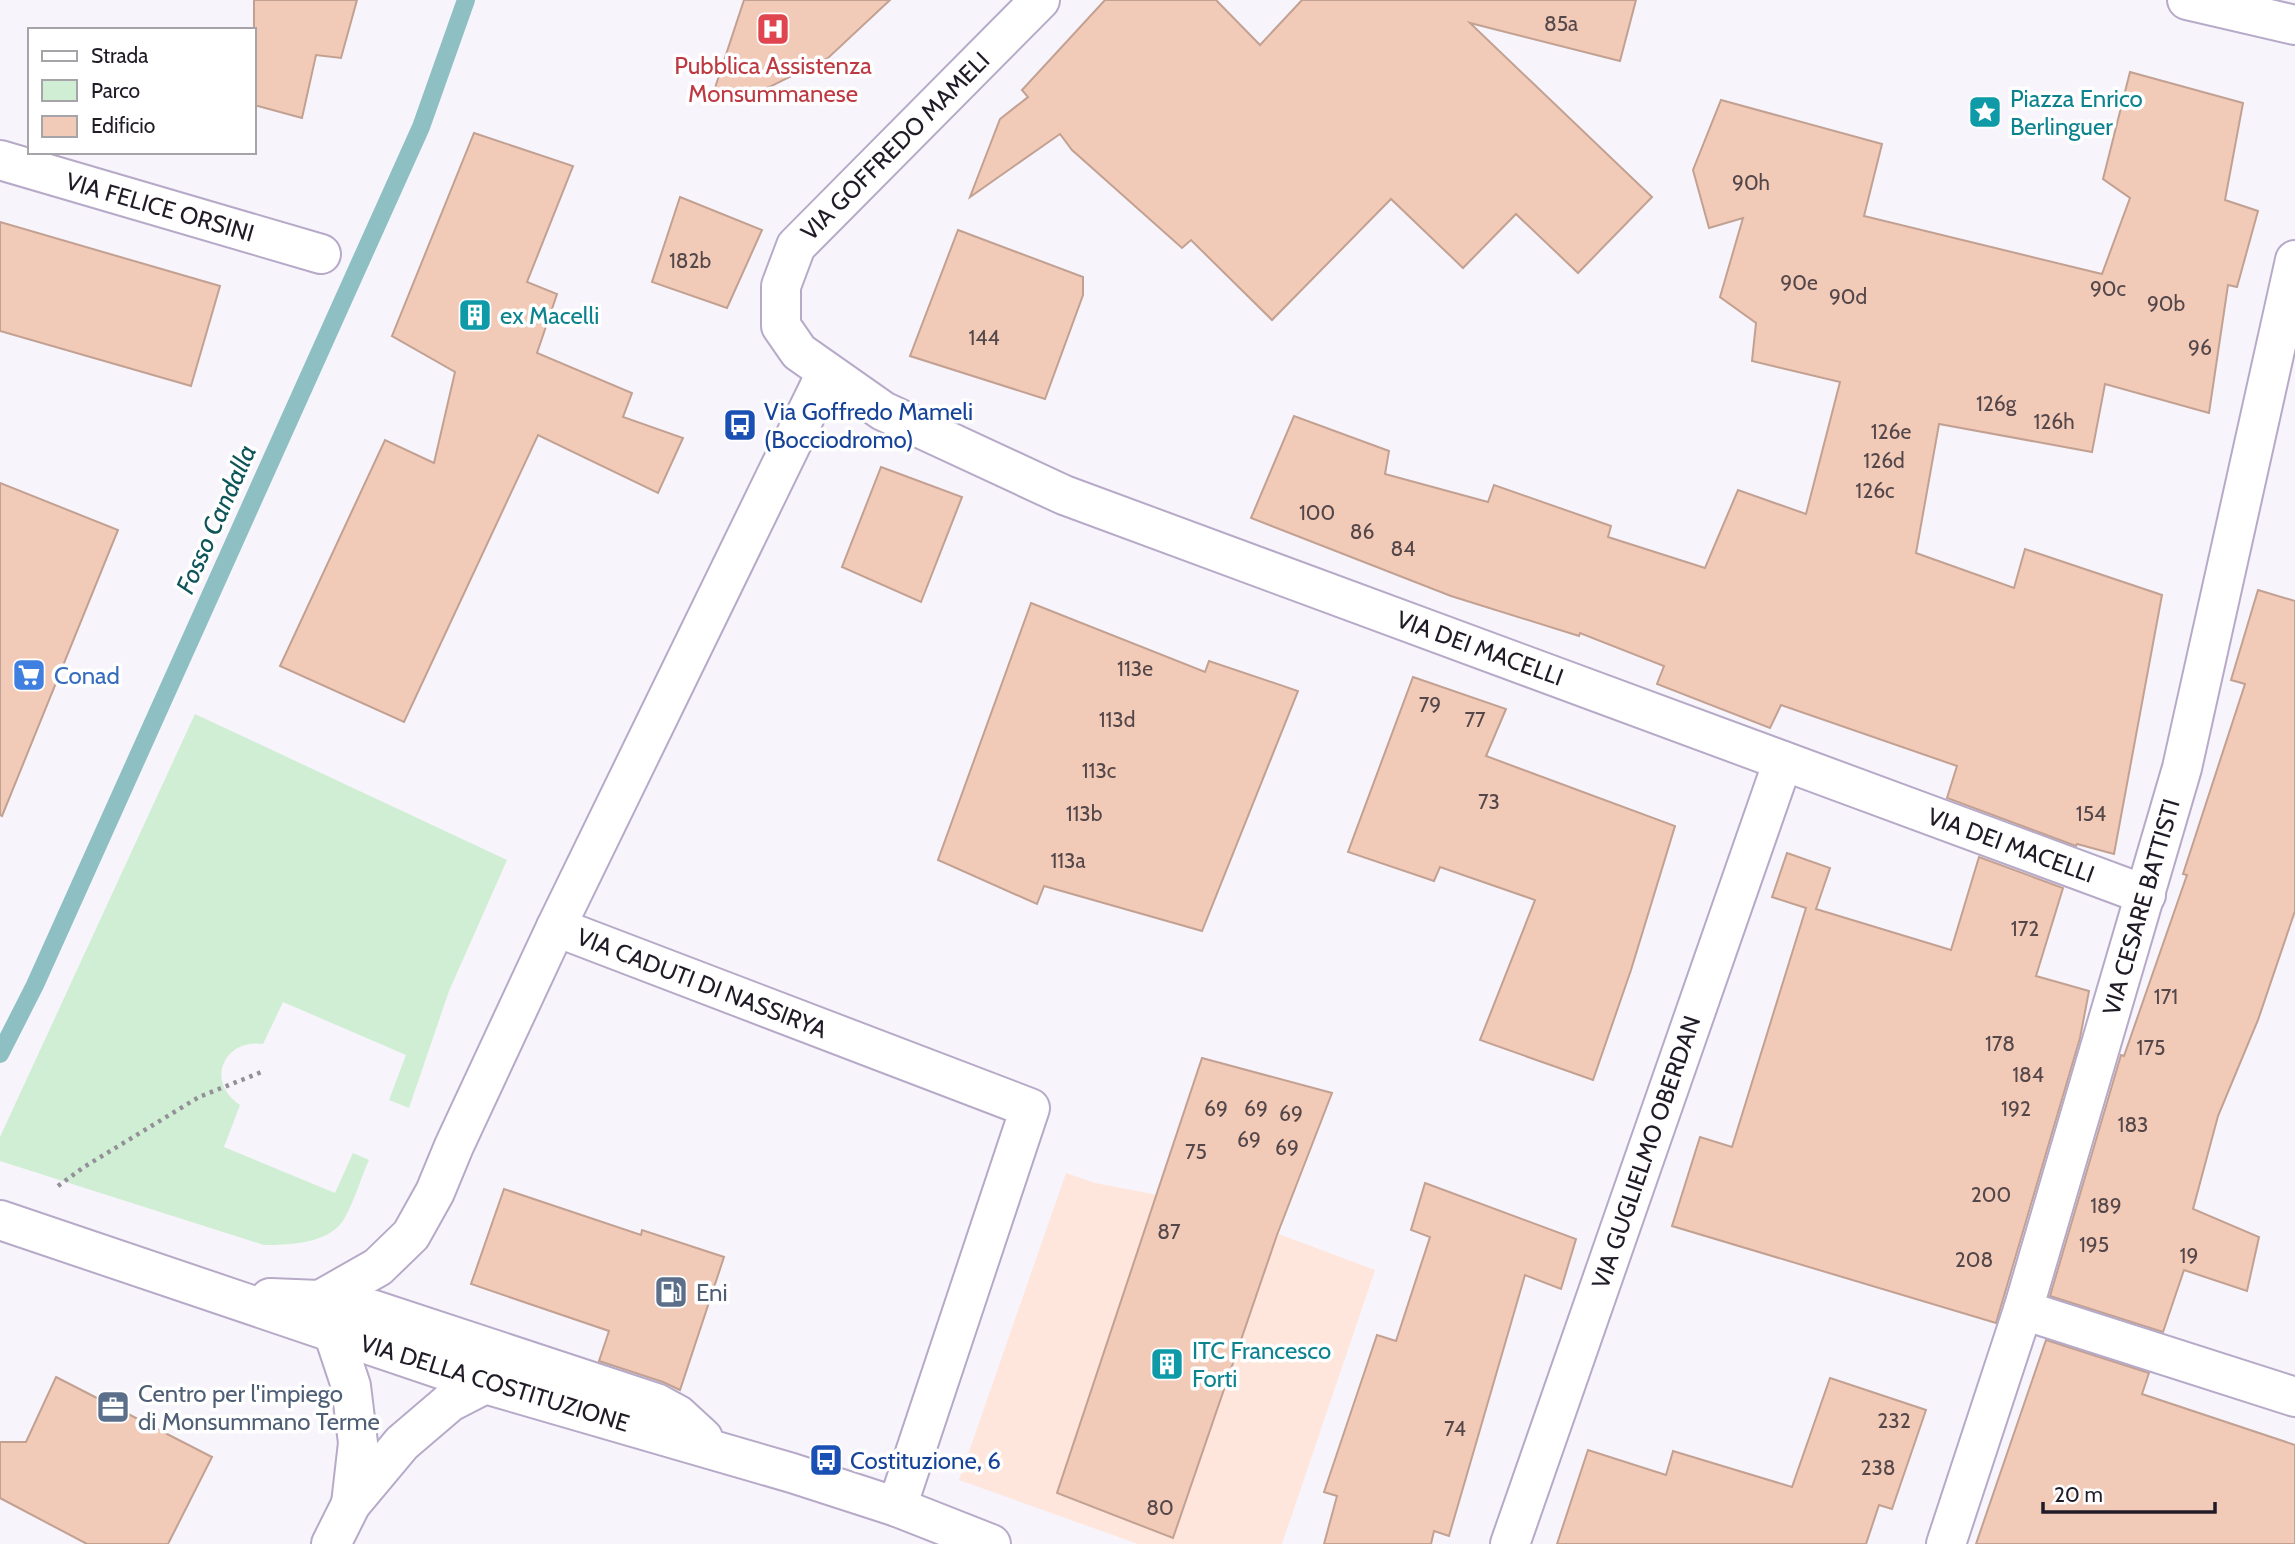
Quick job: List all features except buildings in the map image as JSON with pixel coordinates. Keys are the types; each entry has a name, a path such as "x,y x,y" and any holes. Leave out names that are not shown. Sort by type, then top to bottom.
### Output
{"street":[{"name":"VIA GOFFREDO MAMELI","path":"826,373 799,352 781,326 781,286 796,246 1040,0"},
{"path":"2188,0 2295,25"},
{"name":"VIA FELICE ORSINI","path":"0,160 321,254"},
{"name":"VIA CESARE BATTISTI","path":"1946,1544 2023,1310 2182,768 2295,260"},
{"name":"VIA DEI MACELLI","path":"826,373 883,411 1064,495 2146,895"},
{"name":"VIA CADUTI DI NASSIRYA","path":"826,373 556,927 1030,1108 897,1507"},
{"name":"VIA GUGLIELMO OBERDAN","path":"1510,1544 1783,761"},
{"path":"326,1316 411,1235 435,1192 556,927"},
{"name":"VIA DELLA COSTITUZIONE","path":"5,1222 229,1298 326,1316 485,1384 712,1449 897,1507 991,1544"},
{"path":"326,1316 374,1310 656,1403 696,1430 712,1449"},
{"path":"2023,1310 2295,1397"},
{"path":"326,1316 351,1386 358,1443 351,1504"},
{"path":"331,1544 351,1504 402,1443 450,1402 485,1384"}],"path":[{"path":"5,1222 84,1167 161,1119 199,1097 264,1071"}],"shaded area":[{"path":"1066,1173 1095,1183 1158,1195 1228,1215 1375,1270 1282,1544 1138,1544 959,1480"}],"green space":[{"path":"195,714 507,860 449,991 409,1108 389,1100 406,1055 283,1002 263,1044 238,1048 224,1063 221,1074 223,1084 229,1095 240,1105 224,1147 335,1193 353,1153 369,1160 342,1222 326,1235 306,1242 264,1245 0,1161 0,1137"}],"waterway":[{"name":"Fosso Candalla","path":"0,1054 35,985 421,127 466,0"}],"place":[{"name":"Pubblica Assistenza Monsummanese","path":"773,29"},
{"name":"Piazza Enrico Berlinguer","path":"1985,112"},
{"name":"ex Macelli","path":"475,315"},
{"name":"Via Goffredo Mameli (Bocciodromo)","path":"740,425"},
{"name":"Conad","path":"29,675"},
{"name":"Eni","path":"671,1292"},
{"name":"ITC Francesco Forti","path":"1167,1364"},
{"name":"Centro per l'impiego di Monsummano Terme","path":"113,1407"},
{"name":"Costituzione, 6","path":"826,1460"}]}
